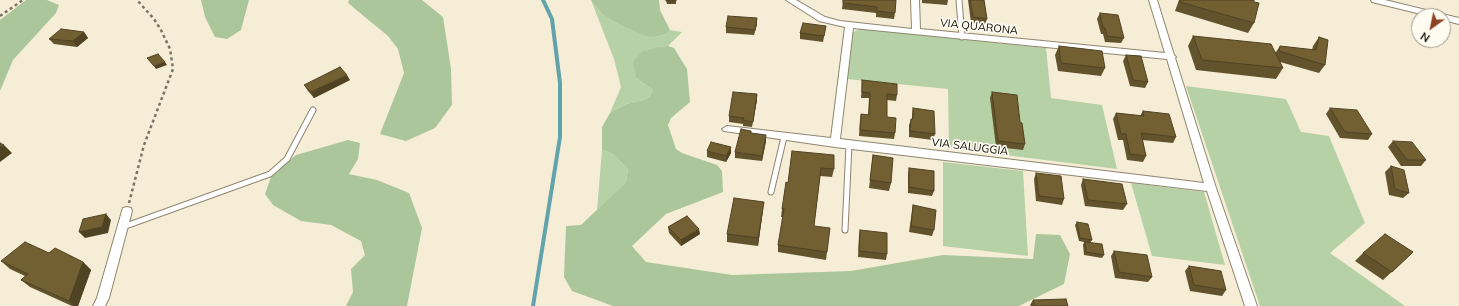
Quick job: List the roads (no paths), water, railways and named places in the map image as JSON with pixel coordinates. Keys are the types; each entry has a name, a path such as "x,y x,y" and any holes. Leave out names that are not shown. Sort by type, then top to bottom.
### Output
{"street":[{"name":"VIA QUARONA","path":"790,0 826,21 849,26 1172,57"},
{"path":"916,0 916,32"},
{"path":"1153,0 1172,57 1211,188 1251,306"},
{"path":"1375,0 1411,9"},
{"path":"834,143 849,26"},
{"name":"VIA SALUGGIA","path":"727,129 1211,188"},
{"path":"99,306 103,298 127,211"}],"lane":[{"path":"959,0 962,37"},
{"path":"123,227 270,174 287,159 313,110"},
{"path":"771,192 784,137"},
{"path":"845,230 849,145"}],"waterway":[{"path":"533,306 560,137 560,83 552,19 543,0"}]}
